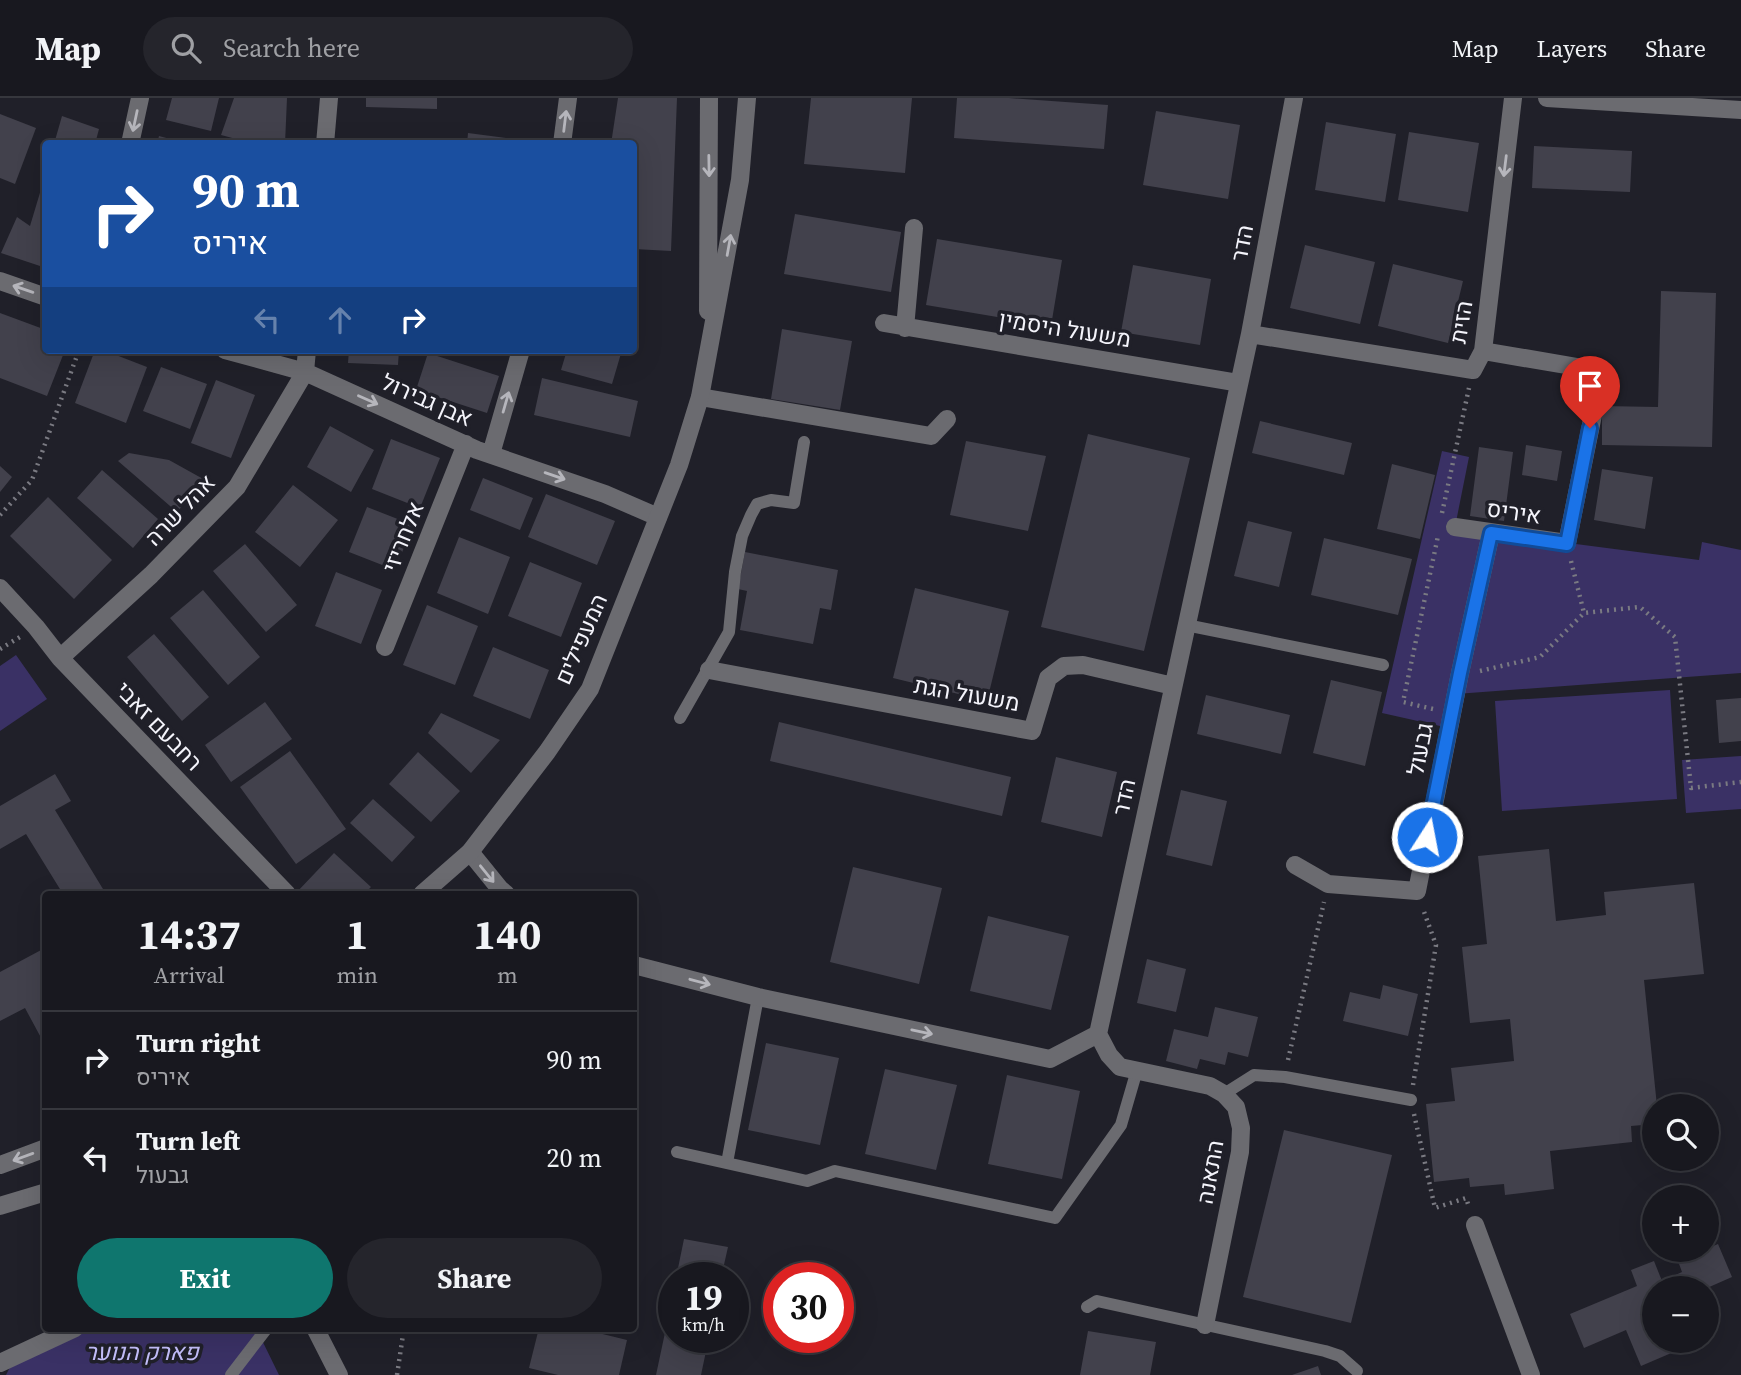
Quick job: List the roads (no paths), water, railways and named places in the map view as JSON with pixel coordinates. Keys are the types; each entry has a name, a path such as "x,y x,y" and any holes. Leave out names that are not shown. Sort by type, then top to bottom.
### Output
{"street":[{"path":"131,140 140,98"},
{"path":"325,140 329,98"},
{"path":"563,140 568,98"},
{"name":"המעפילים","path":"708,360 709,98"},
{"name":"המעפילים","path":"425,891 470,852 547,752 590,688 679,465 700,397 740,180 747,98"},
{"name":"הדר","path":"1098,1034 1250,334 1294,98"},
{"name":"הזית","path":"1250,334 1473,370 1483,351 1513,98"},
{"path":"1547,98 1741,110"},
{"path":"905,328 914,228"},
{"path":"0,281 42,296"},
{"name":"משעול היסמין","path":"884,323 1239,383"},
{"name":"איריס","path":"1455,527 1567,544 1595,405 1589,369 1483,351"},
{"name":"אבן גבירול","path":"240,354 305,372 477,450 605,494 658,517"},
{"path":"305,372 307,354"},
{"path":"491,454 520,354"},
{"name":"אהל שרה","path":"60,658 151,575 237,487 305,372"},
{"path":"700,397 931,436 947,419"},
{"name":"אלחריזי","path":"385,647 466,444"},
{"name":"גבעול","path":"1295,865 1328,884 1417,891 1459,677 1491,533"},
{"name":"רחבעם זאבי","path":"0,588 60,658 284,891"},
{"name":"משעול הגת","path":"709,670 1032,731 1048,678 1064,666 1083,665 1173,685"},
{"path":"470,852 502,891"},
{"path":"637,966 758,997 1050,1059 1098,1034 1109,1055 1120,1067 1210,1086 1224,1094"},
{"name":"התאנה","path":"1205,1325 1240,1152 1241,1128 1236,1107 1224,1094"},
{"path":"0,1165 42,1149"},
{"path":"0,1206 42,1193"},
{"path":"1475,1224 1531,1375"},
{"path":"0,1363 66,1332"},
{"path":"316,1332 339,1375"}],"lane":[{"path":"680,718 729,632 735,572 742,536 757,504 771,500 794,503 804,442"},
{"path":"1186,625 1383,665"},
{"path":"727,1163 758,997"},
{"path":"677,1152 807,1181 835,1171 1055,1218 1121,1125 1137,1070"},
{"path":"1224,1094 1254,1075 1285,1077 1411,1100"},
{"path":"1087,1307 1097,1301 1325,1351 1340,1356 1357,1371"},
{"path":"231,1375 264,1332"}],"park label":[{"name":"פארק הנוער","path":"142,1352"}]}
